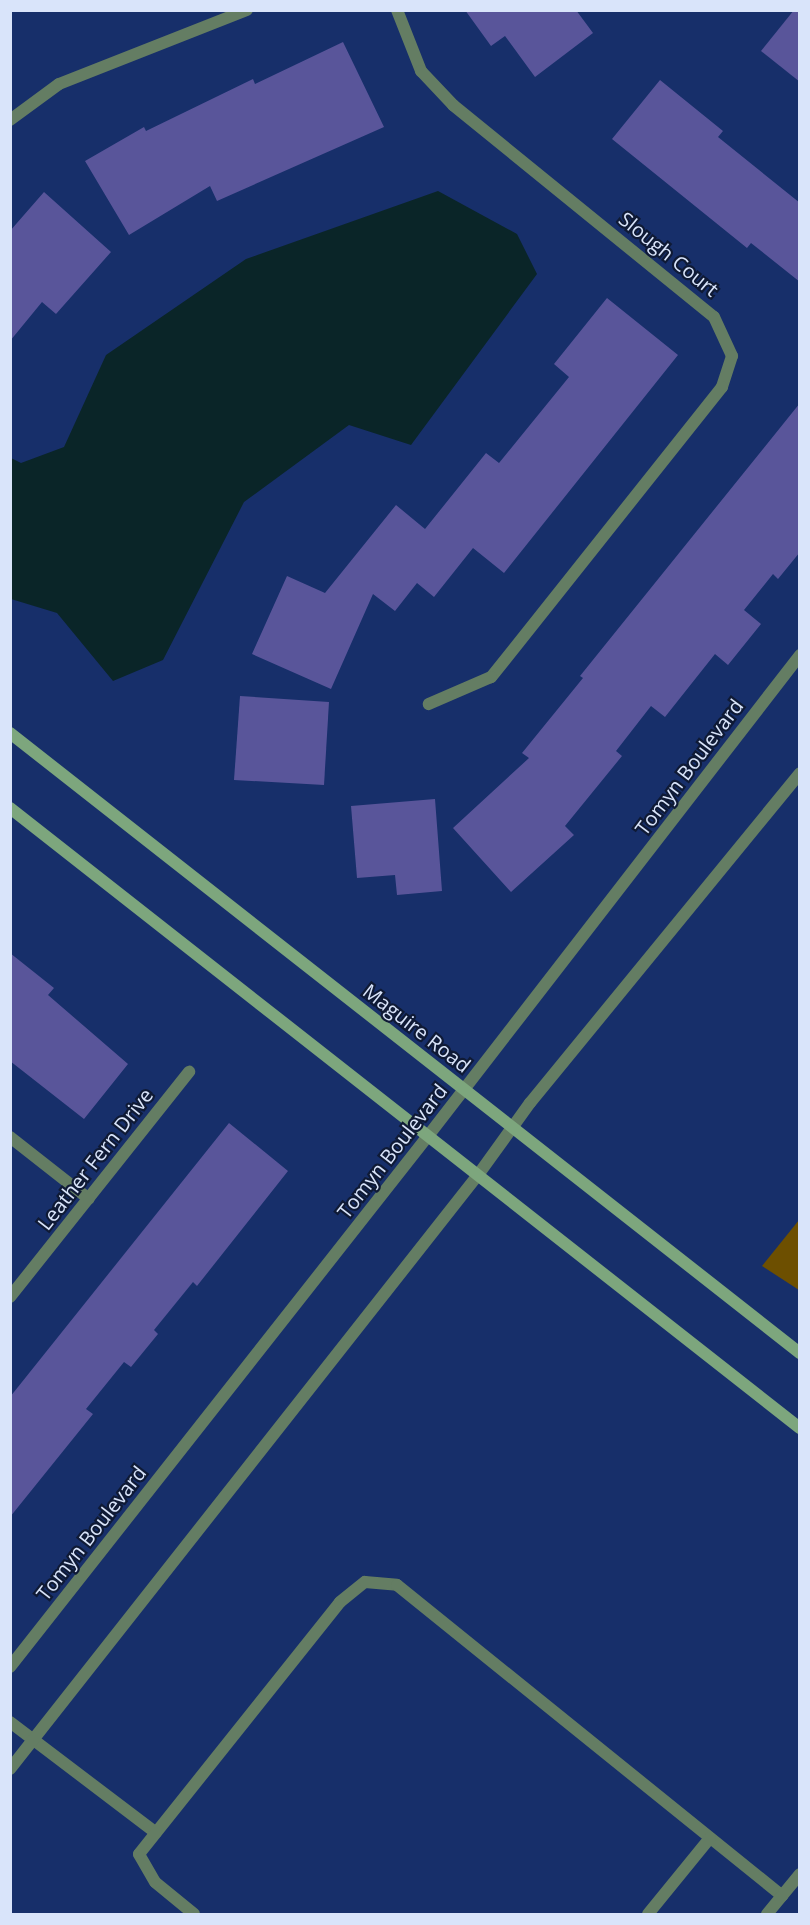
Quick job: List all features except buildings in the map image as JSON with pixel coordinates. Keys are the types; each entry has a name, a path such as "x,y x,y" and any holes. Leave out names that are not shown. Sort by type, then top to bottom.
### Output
{"main road":[{"name":"Maguire Road","path":"10,733 800,1353"},
{"path":"10,808 800,1428"}],"street":[{"path":"10,120 59,84 247,10"},
{"name":"Slough Court","path":"397,10 422,71 453,105 714,316 732,356 722,387 491,677 429,704"},
{"name":"Tomyn Boulevard","path":"10,1667 465,1090 800,655"},
{"path":"10,1769 478,1175 512,1127 800,773"},
{"name":"Leather Fern Drive","path":"10,1297 189,1072"},
{"path":"10,1137 89,1198"},
{"path":"194,1914 155,1882 138,1854 340,1602 365,1582 397,1585 782,1896"},
{"path":"10,1722 156,1833"},
{"path":"648,1914 710,1838"},
{"path":"766,1914 800,1874"}],"shaded area":[{"path":"438,191 517,234 537,274 411,445 349,425 244,502 163,660 113,681 57,613 11,599 11,458 21,463 64,447 106,355 246,259"},
{"path":"799,1220 799,1290 762,1266"}]}
